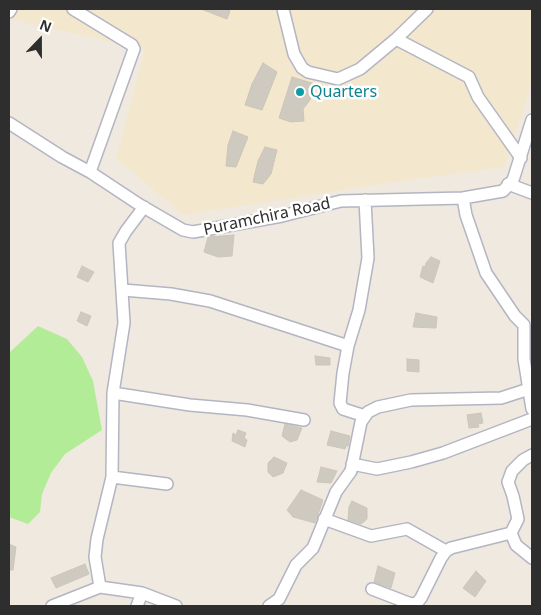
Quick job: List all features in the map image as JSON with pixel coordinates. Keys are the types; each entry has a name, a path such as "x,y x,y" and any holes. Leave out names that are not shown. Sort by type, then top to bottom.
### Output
{"street":[{"path":"73,9 134,49 90,172"},
{"path":"282,9 294,54 302,68 308,72 338,79 360,69 396,39 427,9"},
{"path":"396,39 469,77 478,97 521,158"},
{"path":"501,130 512,134 522,132 532,121"},
{"path":"532,121 521,158 512,180 508,184 532,193"},
{"name":"Puramchira Road","path":"10,124 183,230 194,232 282,216 340,202 463,198 503,191 508,184"},
{"path":"463,198 466,215 486,273 515,316 524,325 524,359 532,409"},
{"path":"365,200 368,258 359,310 348,346 340,403 343,408 365,416"},
{"path":"100,587 95,557 97,539 112,477 113,393 124,323 119,243 144,207"},
{"path":"123,290 171,294 210,301 348,346"},
{"path":"269,606 279,600 296,565 313,548 336,492 351,471 360,422 368,412 378,407 411,400 501,398 530,388"},
{"path":"113,393 190,405 248,410 304,420"},
{"path":"352,464 377,469 411,462 443,453 532,419"},
{"path":"532,454 512,471 508,482 518,519 511,533 516,545 532,558"},
{"path":"112,477 167,484"},
{"path":"324,520 371,536 407,529 446,551"},
{"path":"372,589 411,604 417,603 446,551 451,548 511,533"},
{"path":"52,606 100,587 142,593 176,606"},
{"path":"137,606 142,593"}],"shaded area":[{"path":"9,9 532,9 532,83 504,167 183,215 116,158 145,49 9,19"}],"green space":[{"path":"38,326 67,339 82,357 93,381 102,430 65,454 51,473 42,494 40,512 28,524 9,517 9,353"}],"building":[{"path":"201,9 224,9 230,11 227,19"},
{"name":"Quarters","path":"263,63 277,72 262,110 245,105 252,84"},
{"name":"Quarters","path":"292,77 315,84 310,100 303,109 304,121 291,122 279,118"},
{"path":"233,131 248,137 236,167 226,166 228,145"},
{"path":"265,147 277,150 271,174 263,184 253,182 258,161"},
{"path":"234,235 232,256 218,257 204,252 208,237"},
{"path":"431,257 440,261 433,283 420,277 423,266 425,267"},
{"path":"82,266 94,272 88,282 77,277"},
{"path":"81,312 91,316 87,326 77,321"},
{"path":"416,313 437,317 436,328 413,327"},
{"path":"315,356 330,358 330,365 316,365"},
{"path":"407,359 419,360 419,372 407,371"},
{"path":"481,413 483,423 478,424 479,427 469,428 467,415"},
{"path":"285,424 302,428 297,440 290,442 282,436"},
{"path":"238,430 246,433 244,438 247,440 245,447 232,441 233,433 236,435"},
{"path":"331,431 350,436 348,446 345,449 327,445"},
{"path":"274,457 287,463 283,473 273,477 268,472 268,463"},
{"path":"321,467 337,471 331,483 317,482"},
{"path":"301,490 323,500 315,523 293,517 287,510"},
{"path":"352,501 367,508 367,519 361,524 348,520 349,507"},
{"path":"9,544 16,547 13,570 9,570"},
{"path":"85,564 89,574 56,588 51,578"},
{"path":"378,566 395,573 391,588 374,582"},
{"path":"476,571 486,581 475,597 463,588"}],"place":[{"name":"Quarters","path":"300,92"}]}
